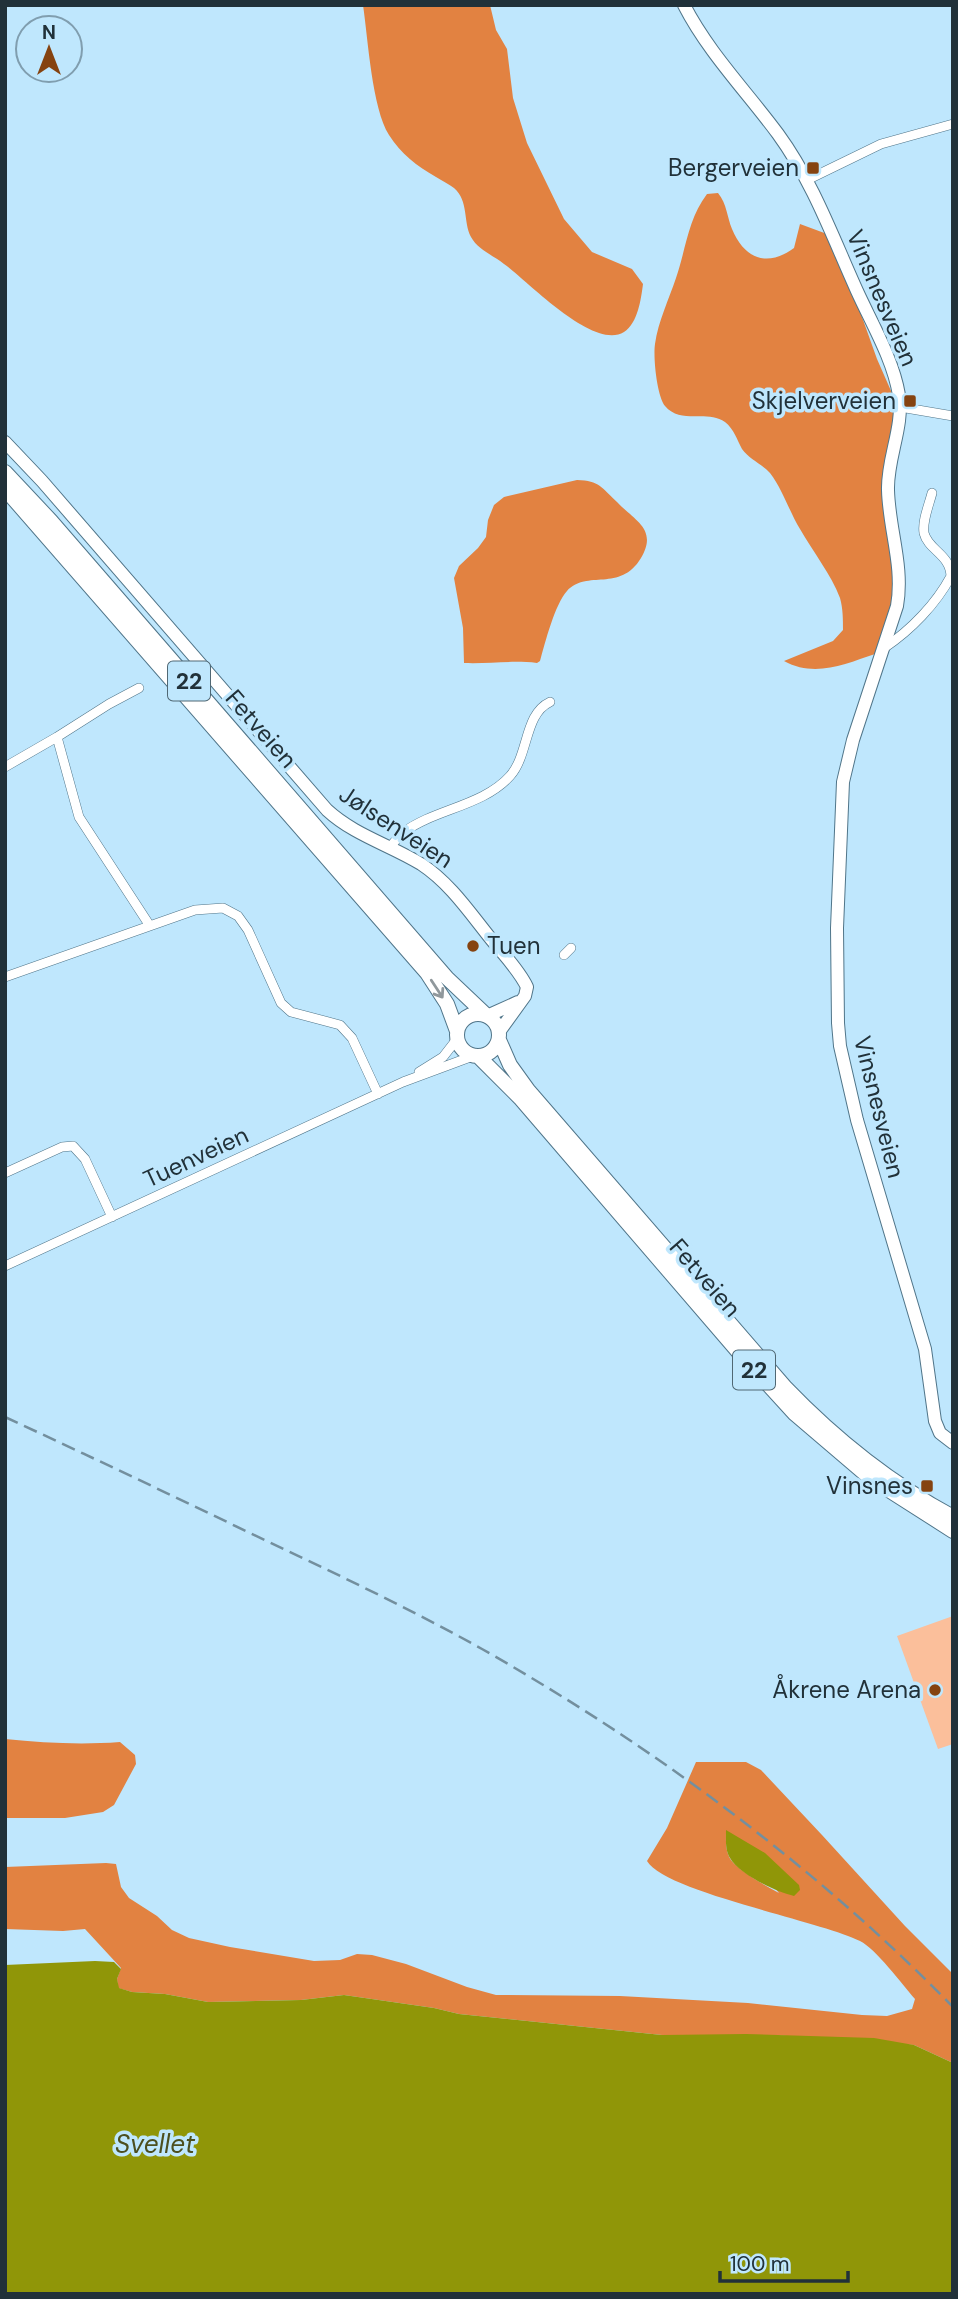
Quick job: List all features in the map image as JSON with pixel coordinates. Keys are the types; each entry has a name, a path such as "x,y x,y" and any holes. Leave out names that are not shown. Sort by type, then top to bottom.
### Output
{"highway":[{"name":"Fetveien","path":"5,472 447,978 486,1015"},
{"name":"Fetveien","path":"5,489 427,973 447,1004 457,1035"},
{"path":"457,1035 458,1025 467,1016 479,1013 486,1015"},
{"name":"22","path":"486,1015 495,1022 499,1036"},
{"name":"22","path":"457,1035 463,1050 476,1056"},
{"name":"Fetveien","path":"499,1036 510,1065 528,1090 785,1387 864,1459 953,1517"},
{"path":"476,1056 491,1052 499,1036"},
{"name":"Fetveien","path":"476,1056 520,1098 795,1414 870,1478 953,1531"}],"main road":[{"name":"Vinsnesveien","path":"684,5 699,31 779,135 807,180 886,354 896,382 900,407 888,482 899,565 899,592 884,648 853,740 843,782 837,929 839,1046 857,1120 925,1349 936,1421 940,1433 953,1443"},
{"name":"Jølsenveien","path":"5,442 42,481 327,810 348,827 429,870 454,894 526,984 527,993 521,1000"},
{"path":"486,1015 521,1000"},
{"path":"499,1036 521,1000"}],"street":[{"path":"807,180 881,144 953,124"},
{"path":"900,407 953,416"},
{"path":"884,648 906,631 930,606 951,576 948,563 924,533 932,493"},
{"path":"5,767 139,688"},
{"path":"390,848 405,831 477,798 506,780 522,757 534,717 542,706 550,702"},
{"path":"57,737 79,817 150,926"},
{"path":"5,977 202,908 217,907 233,912 248,930 281,1003 291,1012 340,1025 352,1038 378,1094"},
{"name":"Tuenveien","path":"403,1082 443,1057 457,1035"},
{"name":"Tuenveien","path":"5,1266 403,1082 476,1056"},
{"path":"5,1173 61,1147 73,1146 85,1158 112,1217"}],"shaded area":[{"path":"363,5 490,5 496,30 507,49 513,98 527,143 564,219 592,252 632,269 643,284 636,317 629,328 611,335 595,332 578,323 474,242 459,193 404,154 383,123 375,91"},
{"path":"718,193 737,239 750,254 766,259 794,248 800,224 827,234 847,275 877,359 895,400 887,491 896,600 875,654 830,668 807,668 784,661 833,641 843,630 843,618 836,589 796,522 775,480 745,453 725,422 718,418 671,412 660,394 655,358 659,327 696,214 707,194"},
{"path":"577,480 600,486 642,526 647,540 641,558 633,569 623,575 584,581 567,591 555,614 540,661 537,663 464,663 463,628 454,578 459,566 486,537 488,520 494,505 504,497"},
{"name":"Åkrene Arena","path":"953,1616 953,1744 938,1749 897,1636"},
{"path":"5,1739 62,1743 120,1742 135,1755 136,1764 114,1805 103,1812 65,1818 5,1818"},
{"path":"696,1762 746,1762 761,1770 953,1974 953,2063 914,2045 773,2035 662,2035 459,2014 344,1995 301,2000 208,2002 165,1994 132,1992 118,1988 117,1979 121,1968 85,1929 5,1929 5,1867 106,1863 116,1864 121,1887 129,1898 157,1916 172,1930 189,1938 230,1947 314,1961 340,1960 357,1954 372,1955 496,1995 620,1996 748,2003 887,2016 912,2009 915,1999 881,1959 860,1941 813,1924 712,1895 660,1873 647,1861 667,1828","holes":["726,1831 779,1893 746,1873 731,1860 727,1850"]}],"water":[{"path":"726,1830 765,1853 799,1885 800,1890 794,1896 786,1894 759,1882 741,1870 728,1855"},
{"name":"Svellet","path":"114,1962 121,1969 117,1979 119,1988 208,2002 301,2000 344,1995 459,2014 662,2035 746,2034 874,2038 914,2045 953,2063 953,2294 5,2294 5,1965"}],"railway":[{"path":"5,1417 338,1575 482,1649 546,1686 670,1768 788,1857 845,1905 953,2007"}],"place":[{"name":"Bergerveien","path":"813,168"},
{"name":"Skjelverveien","path":"910,401"},
{"name":"Tuen","path":"473,946"},
{"name":"Vinsnes","path":"927,1486"},
{"name":"Åkrene Arena","path":"935,1690"}]}
